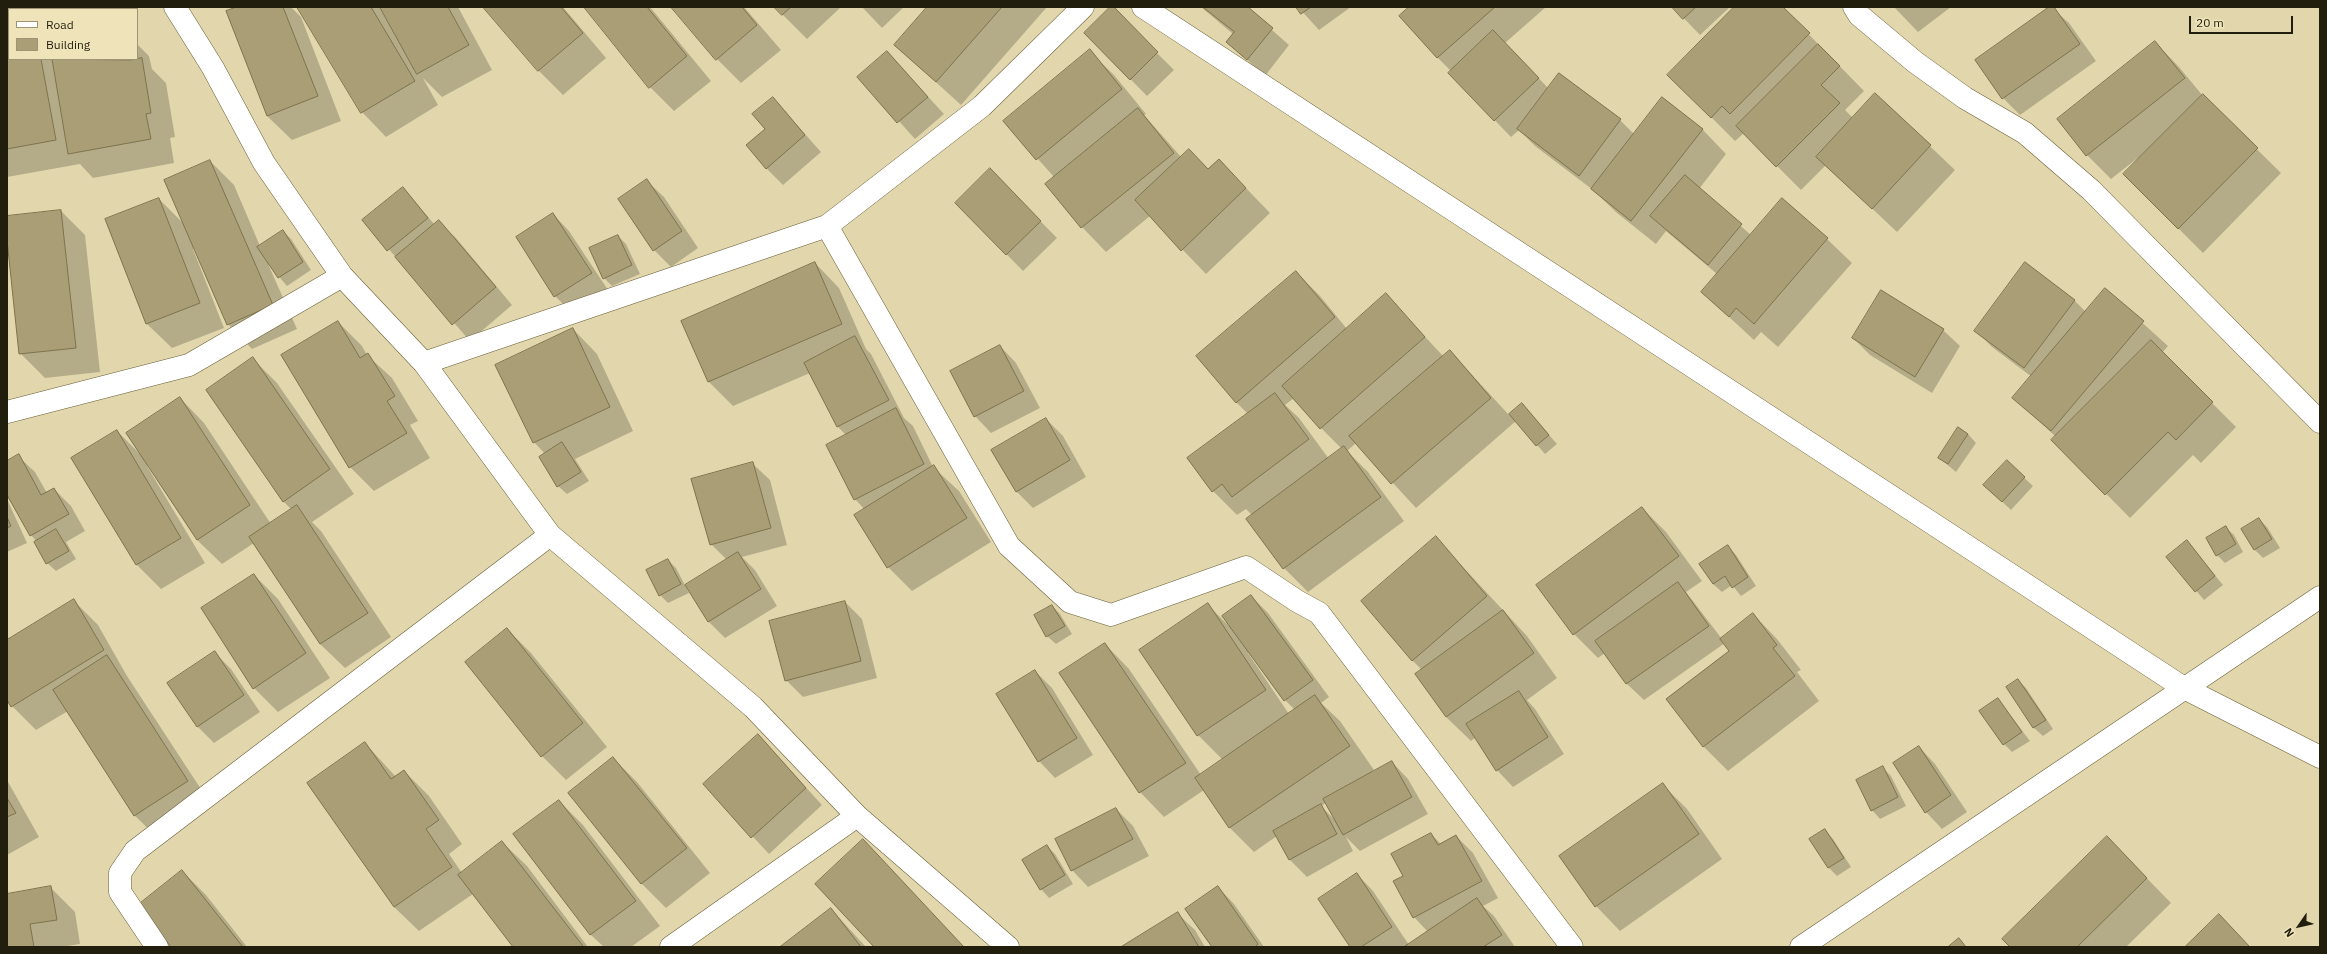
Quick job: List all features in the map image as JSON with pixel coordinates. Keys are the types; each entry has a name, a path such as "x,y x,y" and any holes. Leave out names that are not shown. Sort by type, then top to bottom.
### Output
{"street":[{"path":"175,7 213,68 264,164 342,276 424,364 550,535 753,707 857,816 1008,947"},
{"path":"424,364 827,226 982,106 1084,7"},
{"path":"1143,7 2184,688 2320,757"},
{"path":"1854,7 1859,15 1915,62 1965,98 2025,133 2092,190 2320,422"},
{"path":"827,226 1009,546 1070,602 1111,615 1246,567 1297,601 1319,613 1572,947"},
{"path":"7,412 189,365 342,276"},
{"path":"157,947 120,892 120,873 135,851 550,535"},
{"path":"1801,947 2320,597"},
{"path":"671,947 857,816"}],"building":[{"path":"237,7 283,7 318,96 267,116 226,11"},
{"path":"297,7 371,7 415,81 361,113"},
{"path":"380,7 448,7 469,45 417,74"},
{"path":"483,7 561,7 583,33 538,71"},
{"path":"584,7 647,7 687,56 649,88"},
{"path":"671,7 742,7 757,25 716,60"},
{"path":"774,7 791,7 782,15"},
{"path":"927,7 1002,7 936,82 894,45"},
{"path":"1110,7 1114,7 1158,52 1130,80 1084,33"},
{"path":"1203,7 1248,7 1273,28 1247,60 1226,42 1234,32"},
{"path":"1296,7 1311,7 1301,14"},
{"path":"1409,7 1495,7 1437,58 1399,16"},
{"path":"1672,7 1696,7 1683,19"},
{"path":"1734,7 1783,7 1810,33 1730,114 1722,106 1711,118 1667,75"},
{"path":"2049,7 2054,7 2080,44 2002,99 1975,60"},
{"path":"1493,30 1539,78 1494,121 1448,73"},
{"path":"8,36 8,60 41,60 56,140 7,149"},
{"path":"2155,41 2185,78 2086,156 2057,119"},
{"path":"1818,44 1840,66 1821,85 1840,103 1776,167 1736,126"},
{"path":"1090,49 1122,89 1036,160 1003,121"},
{"path":"887,51 928,97 897,123 857,77"},
{"path":"142,58 151,113 146,114 151,139 68,154 52,60 138,60"},
{"path":"1559,73 1621,119 1579,176 1517,129"},
{"path":"1875,93 1931,145 1872,209 1816,157"},
{"path":"2203,94 2258,148 2178,229 2123,174"},
{"path":"773,97 805,135 766,169 746,145 765,129 752,114"},
{"path":"1662,97 1703,129 1631,221 1591,189"},
{"path":"1138,108 1174,153 1081,228 1045,184"},
{"path":"1189,149 1208,169 1219,159 1246,188 1181,251 1135,200"},
{"path":"210,160 273,305 227,325 164,180"},
{"path":"990,168 1041,221 1006,255 955,203"},
{"path":"1685,175 1742,224 1708,265 1650,216"},
{"path":"647,179 682,231 653,251 618,199"},
{"path":"403,187 428,218 387,251 362,220"},
{"path":"159,198 200,303 146,324 105,219"},
{"path":"1782,198 1828,238 1754,324 1736,308 1729,317 1701,292"},
{"path":"61,210 76,348 19,354 7,240 7,216"},
{"path":"553,213 592,273 554,297 516,237"},
{"path":"439,220 496,287 452,325 395,257"},
{"path":"283,230 303,262 278,278 257,247"},
{"path":"618,235 632,265 603,279 589,248"},
{"path":"815,262 842,324 708,382 681,321"},
{"path":"2025,262 2075,300 2024,368 1974,331"},
{"path":"1296,271 1335,317 1236,403 1196,356"},
{"path":"2105,288 2144,321 2051,431 2012,398"},
{"path":"1881,290 1944,329 1915,377 1852,338"},
{"path":"1386,293 1425,337 1320,429 1282,386"},
{"path":"338,321 360,358 368,353 395,396 387,401 407,433 349,468 281,355"},
{"path":"573,328 610,407 533,443 495,365"},
{"path":"855,336 889,400 837,427 804,363"},
{"path":"2151,340 2213,402 2176,440 2168,432 2105,495 2051,440"},
{"path":"1000,345 1024,391 974,417 950,371"},
{"path":"1450,350 1491,398 1391,484 1349,436"},
{"path":"253,357 330,469 283,502 206,390"},
{"path":"1275,393 1309,439 1232,497 1222,484 1212,492 1187,458"},
{"path":"180,397 250,505 197,540 126,433"},
{"path":"1522,403 1549,435 1536,446 1509,414"},
{"path":"896,408 924,464 854,500 826,445"},
{"path":"1046,418 1070,460 1016,492 991,450"},
{"path":"1958,427 1968,434 1948,464 1938,458"},
{"path":"117,430 181,538 136,565 71,458"},
{"path":"562,442 581,472 557,487 539,457"},
{"path":"1344,446 1381,497 1283,569 1246,519"},
{"path":"19,454 41,495 54,488 69,514 30,536 7,495 7,461"},
{"path":"2007,460 2025,477 2002,502 1983,485"},
{"path":"753,462 771,528 710,545 691,479"},
{"path":"934,465 967,518 887,568 854,515"},
{"path":"297,505 368,613 320,644 249,537"},
{"path":"1642,507 1679,556 1573,635 1536,585"},
{"path":"7,517 11,526 7,528"},
{"path":"2259,518 2272,539 2254,550 2241,529"},
{"path":"2226,526 2236,544 2216,556 2206,538"},
{"path":"56,529 69,551 46,564 34,542"},
{"path":"1436,536 1487,596 1412,661 1361,601"},
{"path":"2187,540 2215,576 2195,592 2166,557"},
{"path":"1728,545 1748,577 1732,588 1725,576 1713,584 1699,564"},
{"path":"738,552 761,589 708,622 685,585"},
{"path":"668,559 681,584 659,596 646,570"},
{"path":"254,574 306,653 253,689 201,608"},
{"path":"1678,582 1709,626 1626,684 1595,641"},
{"path":"1251,595 1313,680 1284,701 1222,616"},
{"path":"74,599 104,650 11,707 7,700 7,640"},
{"path":"845,601 861,661 785,681 769,621"},
{"path":"1208,603 1266,690 1197,736 1139,650"},
{"path":"1052,605 1065,626 1046,637 1034,615"},
{"path":"1503,610 1534,653 1446,717 1415,674"},
{"path":"1753,613 1777,645 1773,648 1795,676 1703,747 1666,699 1729,651 1720,639"},
{"path":"507,628 583,723 541,757 465,662"},
{"path":"1105,643 1186,763 1139,793 1059,673"},
{"path":"215,651 244,695 197,727 167,683"},
{"path":"107,655 188,781 134,816 53,690"},
{"path":"1035,670 1077,738 1038,762 996,694"},
{"path":"2018,679 2046,720 2033,728 2006,687"},
{"path":"1519,691 1548,737 1496,771 1466,724"},
{"path":"1315,695 1350,746 1229,828 1195,778"},
{"path":"1998,698 2022,732 2003,745 1979,711"},
{"path":"758,734 806,788 751,838 703,784"},
{"path":"365,742 391,779 404,770 439,820 426,829 452,867 394,907 307,783"},
{"path":"1919,746 1951,795 1925,813 1893,763"},
{"path":"613,757 687,848 641,884 568,793"},
{"path":"1392,761 1412,797 1343,835 1323,799"},
{"path":"1883,766 1898,797 1871,811 1856,780"},
{"path":"1663,783 1699,834 1595,907 1559,856"},
{"path":"7,798 16,813 7,817"},
{"path":"559,800 636,901 590,935 513,834"},
{"path":"1321,804 1337,834 1289,860 1273,831"},
{"path":"1116,808 1133,839 1071,871 1055,839"},
{"path":"1825,829 1844,858 1828,868 1809,839"},
{"path":"1431,833 1438,845 1456,835 1482,881 1413,918 1393,881 1403,876 1391,854"},
{"path":"2107,836 2147,878 2077,947 2010,947 2002,939"},
{"path":"863,839 964,947 874,947 815,884"},
{"path":"502,841 583,946 513,947 458,875"},
{"path":"1047,845 1065,875 1040,890 1022,860"},
{"path":"182,870 243,947 171,947 138,905"},
{"path":"1357,873 1392,927 1361,947 1350,947 1318,899"},
{"path":"51,886 57,920 30,924 34,947 7,947 7,894"},
{"path":"1218,886 1258,944 1255,947 1212,947 1185,909"},
{"path":"1477,898 1502,935 1483,947 1404,947"},
{"path":"831,908 861,947 780,947"},
{"path":"1178,912 1199,947 1121,947"},
{"path":"2219,914 2250,947 2185,947"},
{"path":"1959,938 1966,947 1948,947"}]}
